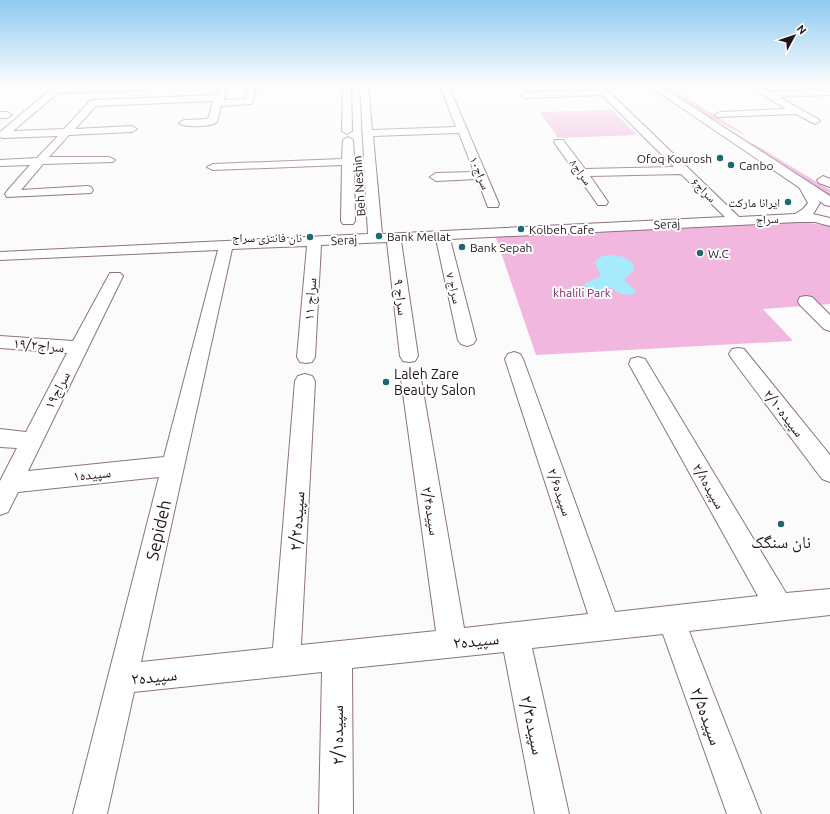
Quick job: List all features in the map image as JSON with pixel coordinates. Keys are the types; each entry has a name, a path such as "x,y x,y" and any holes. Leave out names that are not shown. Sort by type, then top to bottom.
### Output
{"main road":[{"path":"710,123 830,202"},
{"path":"733,123 738,126"},
{"path":"734,139 756,137"},
{"path":"809,171 828,182"}],"street":[{"path":"17,123 3,135 132,129"},
{"path":"74,123 12,194 87,190"},
{"path":"347,123 348,221"},
{"name":"Beh Neshin","path":"367,123 375,238"},
{"name":"سراج۱۰","path":"458,123 493,204"},
{"name":"سراج۶","path":"635,123 736,221"},
{"path":"368,133 461,130"},
{"name":"سراج۸","path":"559,142 602,202"},
{"path":"0,163 109,160"},
{"path":"212,167 370,161"},
{"path":"582,173 683,170"},
{"path":"436,177 481,176"},
{"path":"798,218 808,212 814,203 804,185"},
{"name":"سراج","path":"736,221 815,218 830,222"},
{"name":"Seraj","path":"0,256 736,221"},
{"name":"سراج ۷","path":"442,235 467,340"},
{"name":"سراج ۹","path":"394,238 409,356"},
{"name":"سراج ۱۱","path":"306,357 314,242"},
{"name":"Sepideh","path":"90,814 226,246"},
{"name":"سراج۱۹","path":"0,504 115,276"},
{"path":"806,301 830,325"},
{"name":"سراج۱۹/۲","path":"0,342 78,348"},
{"name":"سپیده۲/۱۰","path":"738,354 830,472"},
{"name":"سپیده۲/۶","path":"514,359 606,626"},
{"name":"سپیده۲/۸","path":"638,364 779,607"},
{"name":"سپیده۲/۴","path":"410,379 452,643"},
{"name":"سپیده۲/۲","path":"286,661 305,381"},
{"path":"0,438 32,441"},
{"name":"سپیده۱","path":"11,483 173,466"},
{"name":"سپیده۲","path":"122,679 830,602"},
{"name":"سپیده۲/۵","path":"671,619 744,814"},
{"name":"سپیده۲/۳","path":"515,636 552,814"},
{"name":"سپیده۲/۱","path":"336,814 337,656"}],"green space":[{"path":"548,123 625,123 637,135 558,138"},
{"path":"721,123 727,123 746,135"},
{"path":"749,143 754,144 830,190 830,196"},
{"name":"khalili Park","path":"802,222 830,226 830,304 763,309 793,341 536,355 495,235"}],"water":[{"path":"610,255 624,257 634,264 634,270 625,278 626,282 636,291 632,295 620,294 610,287 601,292 595,293 586,289 585,283 601,276 595,263 596,260 603,256"}],"place":[{"name":"Ofoq Kourosh","path":"720,158"},
{"name":"Canbo","path":"731,165"},
{"name":"ایرانا مارکت","path":"788,202"},
{"name":"Kolbeh Cafe","path":"521,229"},
{"name":"Bank Mellat","path":"379,236"},
{"name":"نان فانتزی سراج","path":"310,237"},
{"name":"Bank Sepah","path":"462,247"},
{"name":"W.C","path":"700,253"},
{"name":"Laleh Zare Beauty Salon","path":"386,382"},
{"name":"نان سنگک","path":"781,524"}]}
